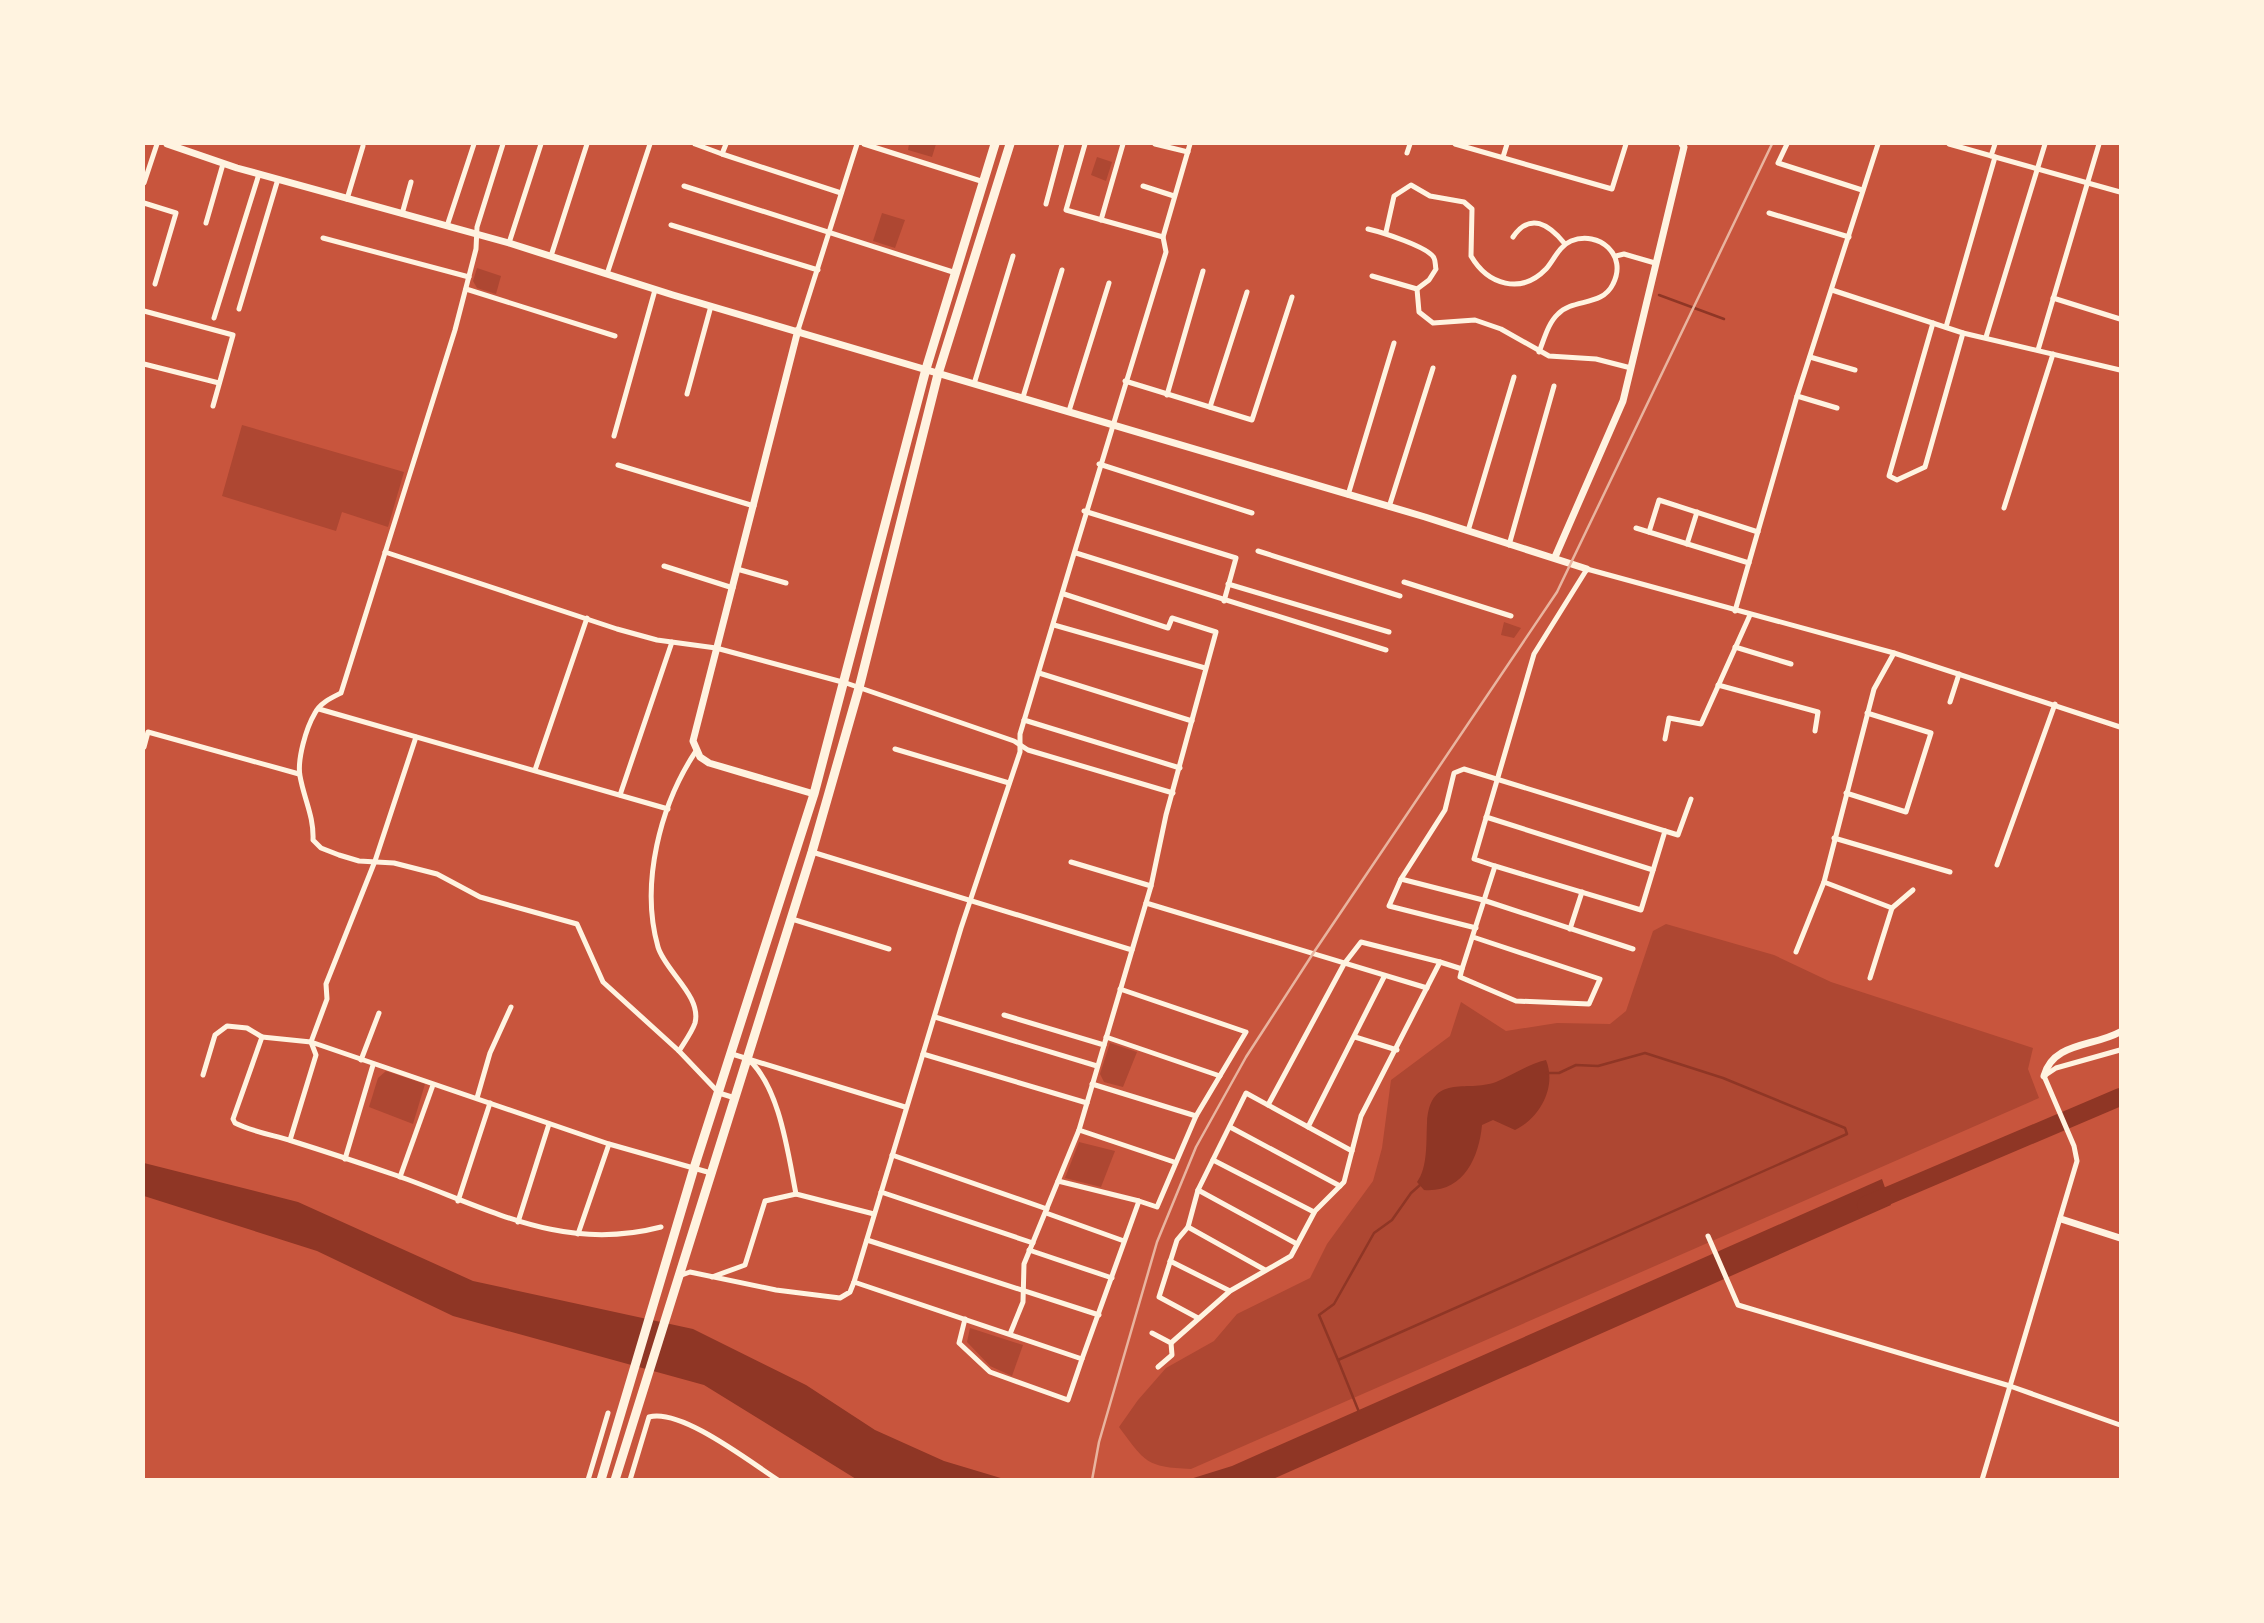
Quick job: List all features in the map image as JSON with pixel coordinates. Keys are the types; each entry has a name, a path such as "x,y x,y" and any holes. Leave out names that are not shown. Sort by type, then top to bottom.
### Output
{"main road":[{"path":"601,1479 694,1168 814,794 846,683 926,369 995,144"},
{"path":"615,1479 812,852 859,688 938,374 1010,144"}],"street":[{"path":"144,183 157,144"},
{"path":"167,144 223,164 509,243 938,374 1111,423 1587,569 1894,653 2120,727"},
{"path":"447,226 474,144"},
{"path":"503,144 477,227 470,277 341,693 327,700 319,709 299,764 299,774 314,820 313,840 321,848 339,855 437,874 480,897 577,924 603,982 680,1051 719,1093 735,1098"},
{"path":"509,243 541,144"},
{"path":"551,256 587,144"},
{"path":"607,274 650,144"},
{"path":"695,144 841,193"},
{"path":"722,154 726,144"},
{"path":"814,794 709,763 696,751 693,740 798,330 831,233 857,144"},
{"path":"864,144 984,183"},
{"path":"1046,204 1062,144"},
{"path":"1085,144 1066,210 1163,237"},
{"path":"1101,220 1123,144"},
{"path":"1155,144 1188,152"},
{"path":"677,1279 690,1272 840,1298 850,1292 905,1107 1020,746 1024,720 1076,553 1084,511 1166,252 1163,237 1190,144"},
{"path":"1407,153 1410,144"},
{"path":"1455,144 1612,189 1626,144"},
{"path":"1503,157 1507,144"},
{"path":"1787,144 1777,163 1862,190"},
{"path":"1735,611 1797,396 1878,144"},
{"path":"1949,144 2120,192"},
{"path":"1946,327 1995,144"},
{"path":"1986,337 2045,144"},
{"path":"2038,350 2099,144"},
{"path":"1555,558 1623,401 1684,145"},
{"path":"347,199 363,146"},
{"path":"206,223 223,164"},
{"path":"215,318 259,174"},
{"path":"239,309 278,179"},
{"path":"402,215 411,182"},
{"path":"1386,232 1394,197 1410,185 1430,196 1464,202 1472,209 1471,256 1490,279 1514,285 1534,279 1565,244 1580,238 1592,238 1608,247 1616,256 1616,275 1611,289 1599,298 1567,307 1558,313 1539,352"},
{"path":"684,186 956,274"},
{"path":"1143,186 1174,195"},
{"path":"144,203 176,213 155,284"},
{"path":"1769,213 1849,237"},
{"path":"1513,237 1526,223 1538,222 1550,228 1565,244"},
{"path":"671,225 818,270"},
{"path":"1368,229 1386,232 1394,238 1426,250 1434,257 1436,269 1429,281 1417,289 1372,276"},
{"path":"323,238 470,277"},
{"path":"1616,256 1624,254 1655,263"},
{"path":"974,384 1013,256"},
{"path":"1023,397 1062,270"},
{"path":"1167,395 1203,271"},
{"path":"1069,411 1109,283"},
{"path":"466,289 615,336"},
{"path":"614,436 655,289"},
{"path":"1417,289 1419,312 1433,323 1475,320 1501,329 1539,352 1564,359 1596,359 1631,368"},
{"path":"1832,290 1963,333 2120,370"},
{"path":"1210,407 1247,292"},
{"path":"1125,381 1252,419 1292,297"},
{"path":"2053,298 2120,319"},
{"path":"687,394 711,306"},
{"path":"144,311 233,335 213,406"},
{"path":"1933,323 1889,476 1897,480 1926,467 1963,333"},
{"path":"1348,495 1394,344"},
{"path":"2004,509 2053,354"},
{"path":"1810,357 1856,370"},
{"path":"144,364 219,383"},
{"path":"1389,507 1433,368"},
{"path":"1468,531 1514,377"},
{"path":"1509,545 1554,386"},
{"path":"1797,396 1837,408"},
{"path":"1099,464 1252,513"},
{"path":"618,466 754,506"},
{"path":"1649,532 1659,500 1758,532"},
{"path":"1084,511 1236,558 1224,601"},
{"path":"1687,544 1697,512"},
{"path":"1636,528 1749,563"},
{"path":"1258,551 1400,596"},
{"path":"385,552 587,618 672,642 716,648 846,683 1014,741 1020,746 1173,793"},
{"path":"1076,553 1386,650"},
{"path":"664,566 733,588"},
{"path":"737,569 786,583"},
{"path":"1587,569 1534,654 1474,859 1641,910 1665,831"},
{"path":"1404,582 1511,616"},
{"path":"1228,584 1389,632"},
{"path":"1010,1334 1023,1302 1024,1264 1079,1130 1152,886 1173,793 1216,632 1172,618 1168,628 1064,594"},
{"path":"1665,739 1669,718 1701,724 1750,615"},
{"path":"535,771 587,618"},
{"path":"1054,625 1205,668"},
{"path":"620,795 672,642"},
{"path":"1735,647 1791,664"},
{"path":"1796,952 1824,882 1874,689 1894,653"},
{"path":"1039,673 1192,721"},
{"path":"1950,702 1959,674"},
{"path":"1718,685 1818,712 1815,731"},
{"path":"1997,865 2055,704"},
{"path":"319,709 668,809"},
{"path":"1846,793 1906,812 1931,733 1867,713"},
{"path":"1024,720 1180,768"},
{"path":"144,747 148,732 299,774"},
{"path":"290,1140 316,1055 310,1042 327,999 326,984 375,861 416,737"},
{"path":"895,749 1009,783"},
{"path":"680,1051 695,1021 692,1001 659,949 650,900 650,882 668,809 696,751"},
{"path":"1476,928 1389,906 1401,879 1445,810 1454,773 1464,769 1678,835 1691,799"},
{"path":"1486,817 1653,870"},
{"path":"1834,838 1950,872"},
{"path":"812,852 1132,950"},
{"path":"1071,862 1152,886"},
{"path":"1472,937 1600,979 1589,1004 1516,1001 1460,977 1483,900 1495,866"},
{"path":"1401,879 1483,900 1633,949"},
{"path":"1824,882 1892,908"},
{"path":"1870,978 1892,908 1913,890"},
{"path":"1570,929 1582,892"},
{"path":"1146,903 1427,988"},
{"path":"792,919 889,949"},
{"path":"1268,1105 1343,964 1361,942 1462,969"},
{"path":"1171,1343 1230,1291 1291,1256 1314,1212 1340,1186 1361,1116 1440,962"},
{"path":"1308,1127 1384,977"},
{"path":"1059,1181 1157,1207 1174,1162 1196,1116 1246,1032 1120,989"},
{"path":"477,1098 490,1053 511,1007"},
{"path":"361,1060 379,1013"},
{"path":"1003,1015 1104,1045"},
{"path":"935,1017 1097,1066"},
{"path":"203,1075 215,1035 227,1026 247,1028 262,1037 310,1042 609,1144 711,1173"},
{"path":"1982,1479 2076,1170 2074,1146 2045,1080 2047,1064 2059,1052 2109,1038 2120,1032"},
{"path":"262,1037 233,1119 248,1129 290,1140 400,1177 518,1222 578,1234 636,1234 661,1227"},
{"path":"1106,1037 1220,1076"},
{"path":"1355,1037 1397,1050"},
{"path":"2045,1080 2056,1068 2120,1050"},
{"path":"732,1054 905,1107"},
{"path":"923,1054 1087,1102"},
{"path":"748,1059 759,1069 780,1120 796,1194"},
{"path":"345,1159 373,1065"},
{"path":"1093,1084 1196,1116"},
{"path":"400,1177 433,1085"},
{"path":"1198,1318 1159,1297 1177,1240 1188,1227 1198,1190 1246,1093 1352,1151"},
{"path":"458,1201 491,1103"},
{"path":"518,1222 549,1124"},
{"path":"1230,1127 1340,1186"},
{"path":"1079,1130 1174,1162"},
{"path":"578,1234 609,1144"},
{"path":"892,1155 1124,1241"},
{"path":"1213,1160 1314,1212"},
{"path":"1198,1190 1297,1244"},
{"path":"881,1192 1032,1242"},
{"path":"712,1277 745,1265 765,1201 796,1194 874,1214"},
{"path":"965,1319 959,1343 990,1372 1068,1400 1139,1201"},
{"path":"2061,1219 2120,1238"},
{"path":"1188,1227 1265,1270"},
{"path":"1707,1236 1738,1305 2010,1385 2120,1424"},
{"path":"867,1240 1099,1315"},
{"path":"1029,1250 1112,1278"},
{"path":"1170,1261 1230,1291"},
{"path":"854,1282 1082,1359"},
{"path":"1152,1333 1171,1343"},
{"path":"1158,1367 1172,1355 1171,1343"},
{"path":"588,1479 608,1413"},
{"path":"630,1479 649,1417 662,1415 690,1426 778,1479"}],"shaded area":[{"path":"909,144 936,144 932,157 908,150"},
{"path":"1097,157 1112,162 1106,181 1091,175"},
{"path":"882,213 905,220 895,248 873,241"},
{"path":"477,268 501,276 496,294 477,288 473,281"},
{"path":"242,425 404,472 388,527 342,512 336,531 222,496"},
{"path":"1504,622 1521,628 1514,638 1501,635"},
{"path":"1666,924 1774,955 1831,982 2033,1048 2028,1069 2039,1098 1191,1469 1164,1467 1141,1455 1119,1427 1166,1368 1214,1341 1237,1314 1310,1278 1327,1244 1373,1181 1382,1148 1391,1080 1450,1036 1461,1002 1506,1031 1557,1023 1610,1024 1626,1011 1653,931"},
{"path":"1110,1043 1137,1052 1123,1087 1104,1082 1100,1074"},
{"path":"1546,1060 1549,1070 1548,1091 1532,1118 1515,1130 1493,1120 1482,1125 1473,1161 1459,1179 1449,1186 1424,1190 1417,1182 1425,1161 1427,1123 1435,1097 1451,1088 1496,1082"},
{"path":"386,1071 425,1084 413,1124 369,1107 378,1078"},
{"path":"1079,1142 1115,1151 1101,1187 1065,1178"},
{"path":"144,1163 298,1202 473,1281 693,1329 806,1385 875,1430 944,1461 1004,1479 856,1479 704,1385 453,1316 317,1251 144,1196"},
{"path":"1882,1179 1891,1205 1273,1479 1187,1480 1232,1466"},
{"path":"970,1328 1023,1345 1012,1376 990,1366 967,1342"}],"waterway":[{"path":"1659,295 1724,319"},
{"path":"1420,1185 1392,1220 1374,1233 1334,1304 1319,1315 1338,1360 1847,1134 1845,1128 1723,1078 1645,1053 1598,1066 1576,1065 1559,1073 1547,1073"},
{"path":"1866,1205 2120,1097"},
{"path":"1338,1360 1359,1412"}],"railway":[{"path":"1092,1480 1099,1442 1157,1242 1196,1147 1246,1057 1314,952 1557,592 1772,144"}]}
